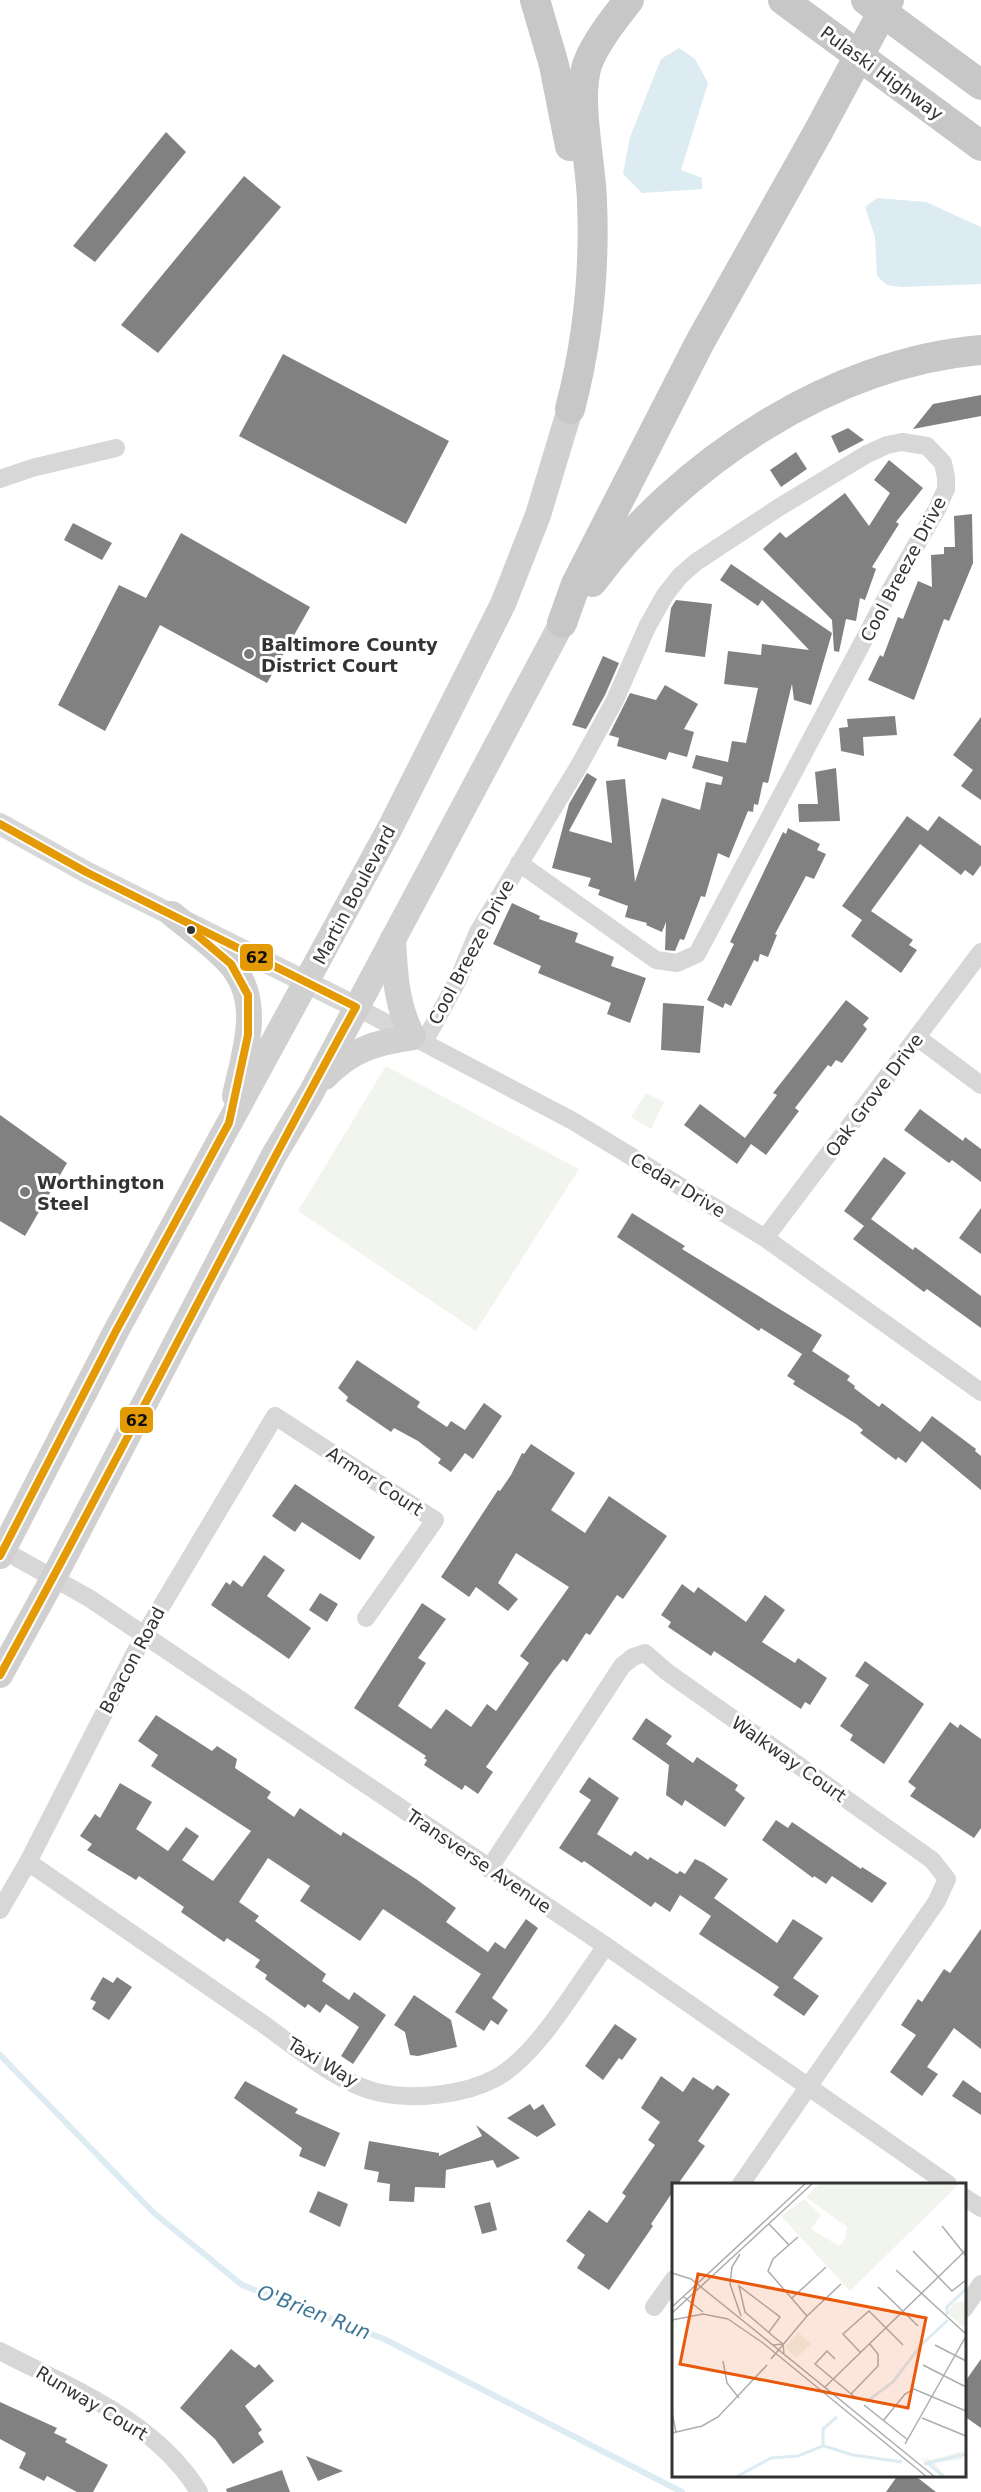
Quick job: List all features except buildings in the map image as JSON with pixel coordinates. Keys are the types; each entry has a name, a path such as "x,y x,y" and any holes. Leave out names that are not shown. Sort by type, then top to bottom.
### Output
{"highway":[{"path":"535,0 554,64 569,133 577,207 576,323 566,392 570,409"},
{"path":"570,409 589,316 593,260 592,201 583,102 585,77 588,63 597,46 628,0"},
{"name":"Pulaski Highway","path":"783,0 981,146"},
{"path":"866,0 981,85"},
{"path":"562,623 576,584 700,342 889,0"},
{"path":"562,623 613,554 662,503 684,482 756,433 792,410 857,379 938,357 981,350"}],"main road":[{"name":"Martin Boulevard","path":"2,1553 116,1331 390,828 503,603 538,515 570,409"},
{"path":"0,1675 53,1579 274,1155 310,1093 562,623"},
{"path":"172,914 231,964 241,978 248,995 248,1035 229,1123"},
{"path":"310,1093 336,1065 368,1046 418,1040 402,1016 396,991 393,939"}],"street":[{"name":"Cool Breeze Drive","path":"418,1040 458,980 478,932 519,863 580,764 615,700 647,627 665,595 680,576 696,562 778,508 867,454 886,445 902,442 927,446 936,453 943,463 946,477 946,489 937,509 892,587 698,954 677,963 656,960 519,863"},
{"path":"0,479 32,468 116,448"},
{"path":"0,824 86,872 356,1007"},
{"name":"Oak Grove Drive","path":"765,1238 981,952"},
{"name":"Cedar Drive","path":"356,1007 573,1121 765,1238 981,1392"},
{"path":"918,1038 981,1085"},
{"name":"Armor Court","path":"275,1416 435,1520 366,1618"},
{"name":"Beacon Road","path":"0,1910 28,1862 143,1637 275,1416"},
{"name":"Transverse Avenue","path":"2,1553 89,1598 143,1637 606,1946 947,2183"},
{"name":"Walkway Court","path":"489,1869 622,1666 633,1657 645,1653 667,1672 932,1860 947,1879 937,1901 810,2086"},
{"name":"Taxi Way","path":"28,1862 348,2081 380,2093 417,2095 451,2092 495,2079 531,2049 606,1946"},
{"path":"742,2183 810,2086"},
{"path":"966,2198 981,2208"},
{"path":"654,2307 672,2282"},
{"path":"966,2305 981,2284"},
{"name":"Runway Court","path":"0,2350 73,2387 140,2429 180,2462 199,2492"}],"shaded area":[{"path":"679,48 695,59 708,83 681,170 702,178 702,189 642,193 623,174 630,137 661,59"},
{"path":"877,198 926,202 981,227 981,284 901,287 887,285 877,276 875,237 865,207"},
{"path":"386,1066 579,1169 476,1331 298,1211"},
{"path":"646,1093 664,1102 651,1129 631,1117"}],"waterway":[{"name":"O'Brien Run","path":"0,2055 154,2213 242,2285 384,2339 682,2492"}],"transit line":[{"name":"62","path":"0,824 86,872 356,1007 0,1675"},
{"name":"62","path":"0,1556 116,1331 229,1123 248,1035 248,995 231,964 191,930"}],"place":[{"name":"Baltimore County District Court","path":"249,654"},
{"name":"Worthington Steel","path":"25,1192"}]}
